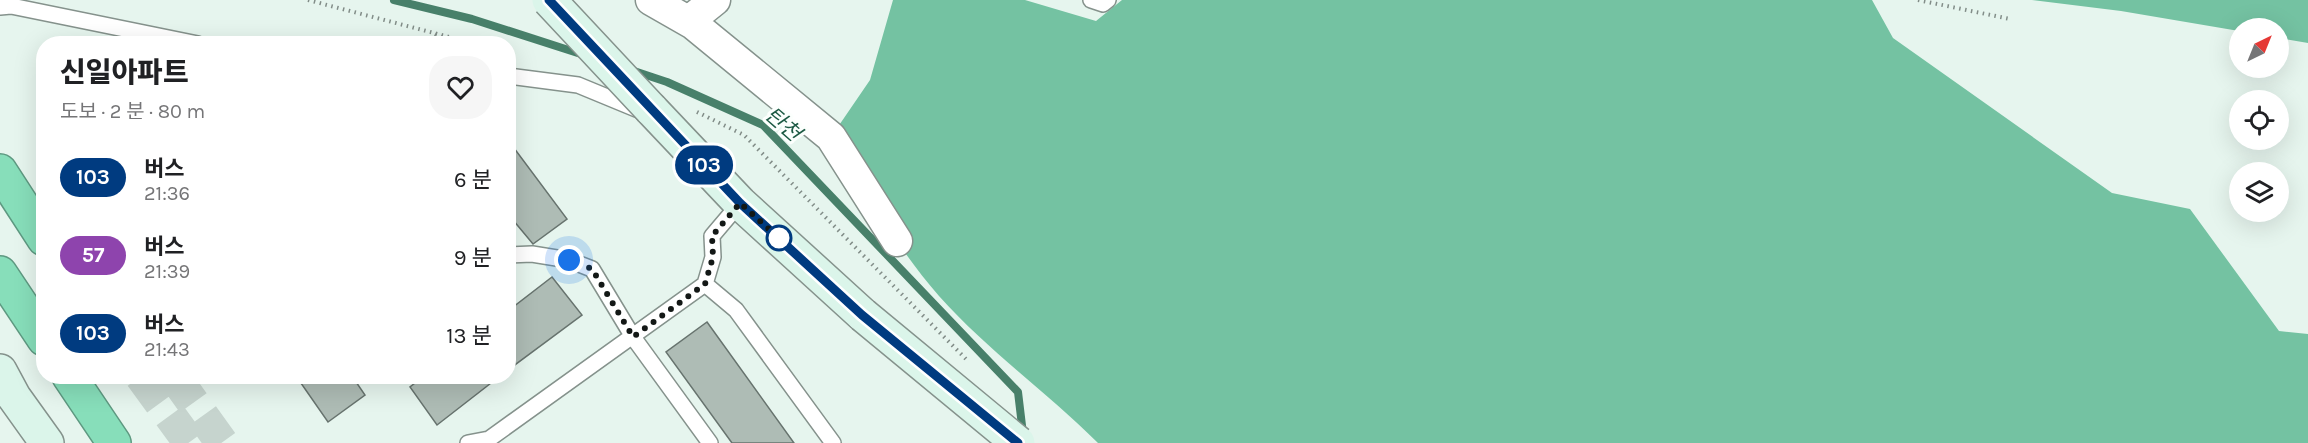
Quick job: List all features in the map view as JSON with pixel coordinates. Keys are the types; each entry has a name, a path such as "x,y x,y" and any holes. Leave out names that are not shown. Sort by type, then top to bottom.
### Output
{"highway":[{"path":"0,171 36,227"},
{"path":"0,273 36,327"},
{"path":"74,384 114,443"}],"main road":[{"path":"549,0 740,203 862,315 1018,443"},
{"path":"0,371 14,397 47,443"}],"street":[{"path":"651,0 689,21 831,137 897,242"},
{"path":"689,21 715,0"}],"lane":[{"path":"1090,0 1103,4 1108,0"},
{"path":"0,7 11,6 159,36"},
{"path":"516,77 578,85 656,114"},
{"path":"468,443 489,440 705,284 713,257 712,236 740,203"},
{"path":"516,255 532,254 569,260 592,269 633,337 710,443"},
{"path":"705,284 736,310 833,443"}],"path":[{"path":"308,0 446,36"},
{"path":"1918,0 2010,19"},
{"path":"428,31 438,36"}],"green space":[{"path":"893,0 1025,0 1096,21 1122,0 1872,0 1893,38 2112,193 2190,209 2279,331 2308,334 2308,443 1098,443 977,335 939,296 895,239 831,137 870,80"},
{"path":"2032,0 2308,0 2308,43 2289,40 2289,18 2229,18 2229,29 2121,11"}],"building":[{"path":"516,151 567,219 533,244 516,224"},
{"path":"552,277 582,315 516,364 516,305"},
{"path":"707,322 794,443 732,443 666,352"},
{"path":"302,384 357,384 365,395 328,422"},
{"path":"414,384 490,384 437,425 410,387"}],"waterway":[{"name":"탄천","path":"394,0 472,19 584,55"},
{"name":"탄천","path":"631,70 667,82 763,125 1018,392 1023,434"}],"tunnel":[{"path":"147,384 190,443"},
{"path":"180,384 222,443"}],"bus line":[{"name":"103","path":"549,0 740,203 862,315 1018,443"}],"route":[{"path":"569,260 592,269 633,337 705,284 713,257 712,236 740,203 779,238"}]}
